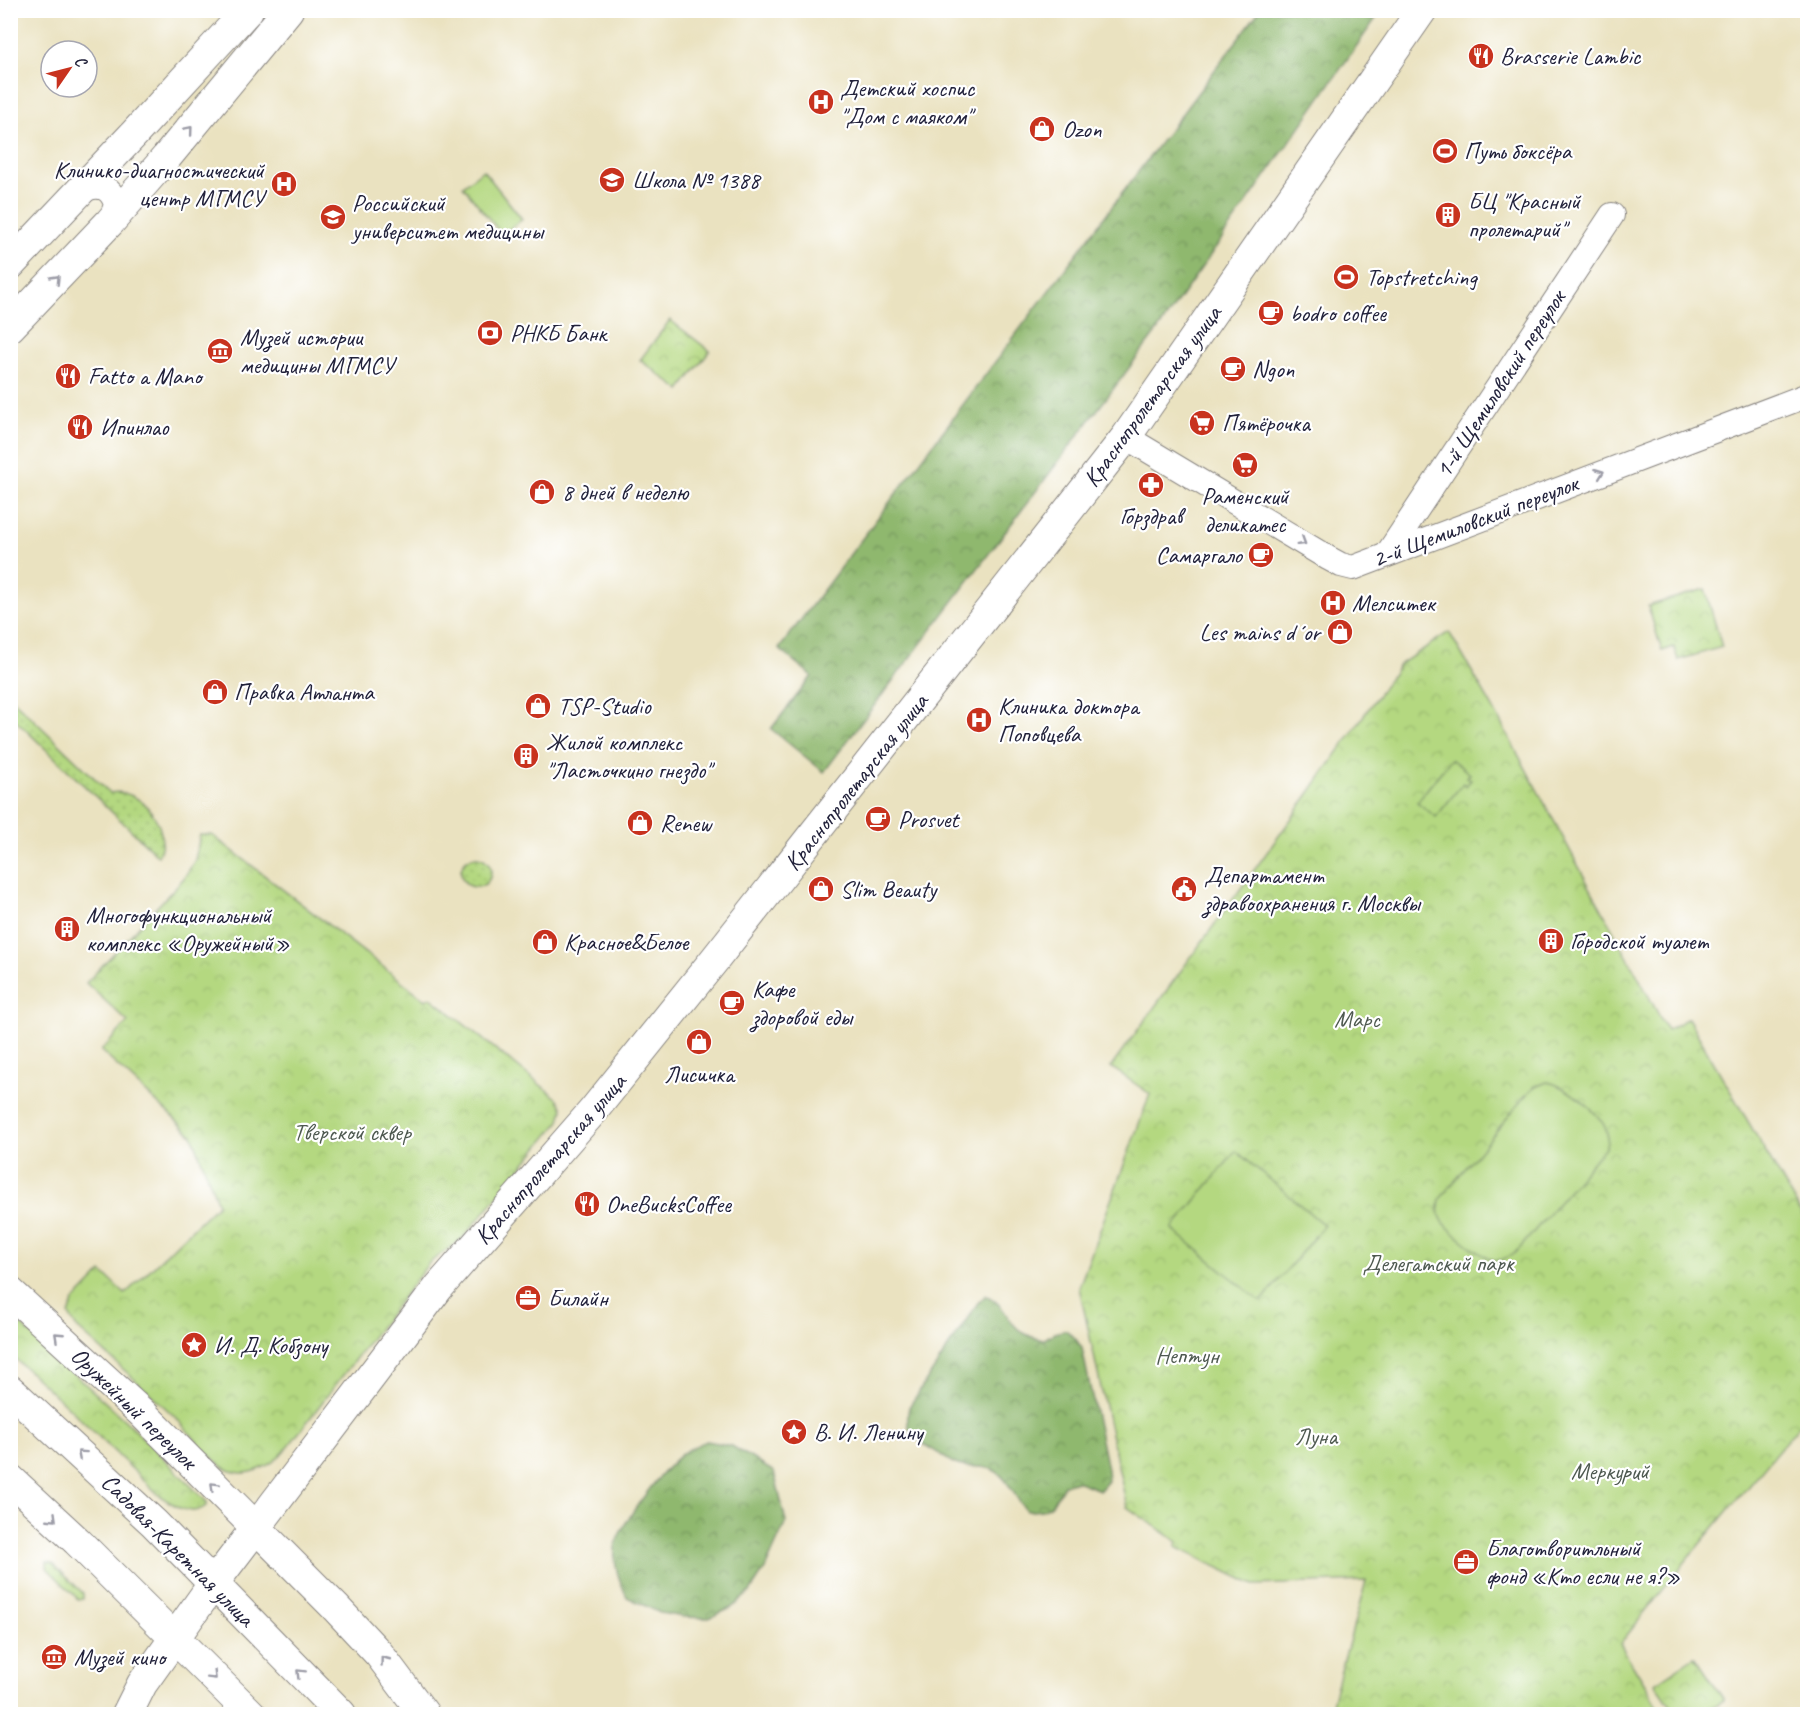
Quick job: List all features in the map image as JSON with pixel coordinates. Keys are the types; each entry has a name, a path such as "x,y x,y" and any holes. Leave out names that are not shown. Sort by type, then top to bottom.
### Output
{"main road":[{"path":"10,265 248,10"},
{"path":"10,327 110,222 288,10"},
{"name":"Краснопролетарская улица","path":"127,1714 142,1684 213,1584 440,1287 593,1111 702,976 1126,437 1422,10"},
{"name":"Оружейный переулок","path":"10,1292 141,1412 256,1527"},
{"name":"Садовая-Каретная улица","path":"10,1390 94,1466 341,1714"},
{"path":"10,1479 50,1515 251,1714"},
{"path":"256,1527 370,1643 424,1714"}],"street":[{"path":"79,193 95,186 110,191 116,205 110,222"},
{"name":"1-й Щемиловский переулок","path":"1388,553 1612,215"},
{"name":"2-й Щемиловский переулок","path":"1126,437 1341,565 1358,567 1388,553 1808,394"}],"green space":[{"path":"1260,10 1381,11 1160,327 824,772 771,729 812,676 779,649"},
{"path":"483,170 522,219 502,235 463,186"},
{"path":"670,320 710,351 680,390 640,360"},
{"path":"1705,589 1722,647 1678,660 1674,647 1662,651 1648,606"},
{"name":"Делегатский парк","path":"1449,632 1493,708 1667,1030 1688,1018 1807,1223 1807,1416 1693,1552 1620,1644 1663,1714 1329,1714 1366,1581 1254,1585 1176,1547 1178,1542 1127,1507 1079,1287 1150,1094 1111,1067 1297,811 1399,665"},
{"path":"10,697 110,793 132,796 151,811 161,833 158,856 11,716"},
{"path":"1451,759 1470,774 1467,777 1471,780 1466,786 1463,783 1436,817 1417,802"},
{"name":"Тверской сквер","path":"200,835 212,835 426,1000 430,997 558,1099 563,1109 560,1121 463,1238 429,1263 284,1452 267,1466 246,1473 231,1471 217,1462 175,1417 76,1327 69,1315 73,1302 102,1272 125,1294 218,1204 192,1135 101,1051 128,1022 86,983 184,878 195,860"},
{"path":"476,857 487,861 491,872 487,883 476,887 465,883 461,872 465,861"},
{"path":"1547,1082 1572,1094 1598,1117 1607,1132 1606,1146 1520,1248 1502,1260 1494,1260 1473,1248 1444,1223 1439,1213 1440,1199 1526,1095 1535,1087"},
{"path":"1236,1151 1324,1225 1261,1302 1172,1229"},
{"path":"986,1295 1001,1307 1021,1332 1043,1340 1054,1333 1066,1330 1082,1348 1107,1469 1108,1481 1100,1490 1076,1481 1064,1485 1054,1501 1046,1508 1027,1511 1000,1474 991,1469 953,1463 913,1436 908,1424 909,1407 977,1304"},
{"path":"11,1316 130,1425 207,1502 207,1505 195,1511 189,1511 160,1496 11,1355"},
{"path":"707,1441 732,1446 774,1472 786,1522 765,1569 750,1592 731,1608 709,1618 660,1613 627,1597 616,1567 615,1548 618,1538 634,1511 667,1468 686,1451"},
{"path":"47,1562 52,1563 83,1593 83,1599 78,1599 47,1568"},
{"path":"1695,1656 1724,1700 1702,1714 1676,1714 1655,1683"}],"place":[{"name":"Brasserie Lambic","path":"1481,56"},
{"name":"Детский хоспис \"Дом с маяком\"","path":"821,102"},
{"name":"Ozon","path":"1042,129"},
{"name":"Путь боксёра","path":"1445,151"},
{"name":"Школа № 1388","path":"612,180"},
{"name":"Клинико-диагностический центр МГМСУ","path":"284,184"},
{"name":"БЦ \"Красный пролетарий\"","path":"1448,215"},
{"name":"Российский университет медицины","path":"333,217"},
{"name":"Topstretching","path":"1346,277"},
{"name":"bodro coffee","path":"1271,313"},
{"name":"РНКБ Банк","path":"490,333"},
{"name":"Музей истории медицины МГМСУ","path":"220,351"},
{"name":"Ngon","path":"1233,369"},
{"name":"Fatto a Mano","path":"68,376"},
{"name":"Пятёрочка","path":"1202,423"},
{"name":"Ипинлао","path":"80,427"},
{"name":"Раменский деликатес","path":"1245,465"},
{"name":"Горздрав","path":"1151,485"},
{"name":"8 дней в неделю","path":"542,492"},
{"name":"Самаргало","path":"1261,555"},
{"name":"Мелситек","path":"1333,603"},
{"name":"Les mains d´or","path":"1340,632"},
{"name":"Правка Атланта","path":"215,692"},
{"name":"TSP-Studio","path":"538,706"},
{"name":"Клиника доктора Поповцева","path":"979,720"},
{"name":"Жилой комплекс \"Ласточкино гнездо\"","path":"526,756"},
{"name":"Prosvet","path":"878,819"},
{"name":"Renew","path":"640,823"},
{"name":"Slim Beauty","path":"821,889"},
{"name":"Департамент здравоохранения г. Москвы","path":"1184,889"},
{"name":"Многофункциональный комплекс «Оружейный»","path":"67,929"},
{"name":"Городской туалет","path":"1551,941"},
{"name":"Красное&Белое","path":"545,942"},
{"name":"Кафе здоровой еды","path":"732,1003"},
{"name":"Лисичка","path":"699,1042"},
{"name":"OneBucksCoffee","path":"587,1204"},
{"name":"Билайн","path":"528,1298"},
{"name":"И. Д. Кобзону","path":"194,1345"},
{"name":"В. И. Ленину","path":"794,1432"},
{"name":"Благотворитльный фонд «Кто если не я?»","path":"1466,1562"},
{"name":"Музей кино","path":"54,1657"}],"park label":[{"name":"Марс","path":"1357,1019"},
{"name":"Нептун","path":"1187,1355"},
{"name":"Луна","path":"1316,1436"},
{"name":"Меркурий","path":"1610,1471"}]}
